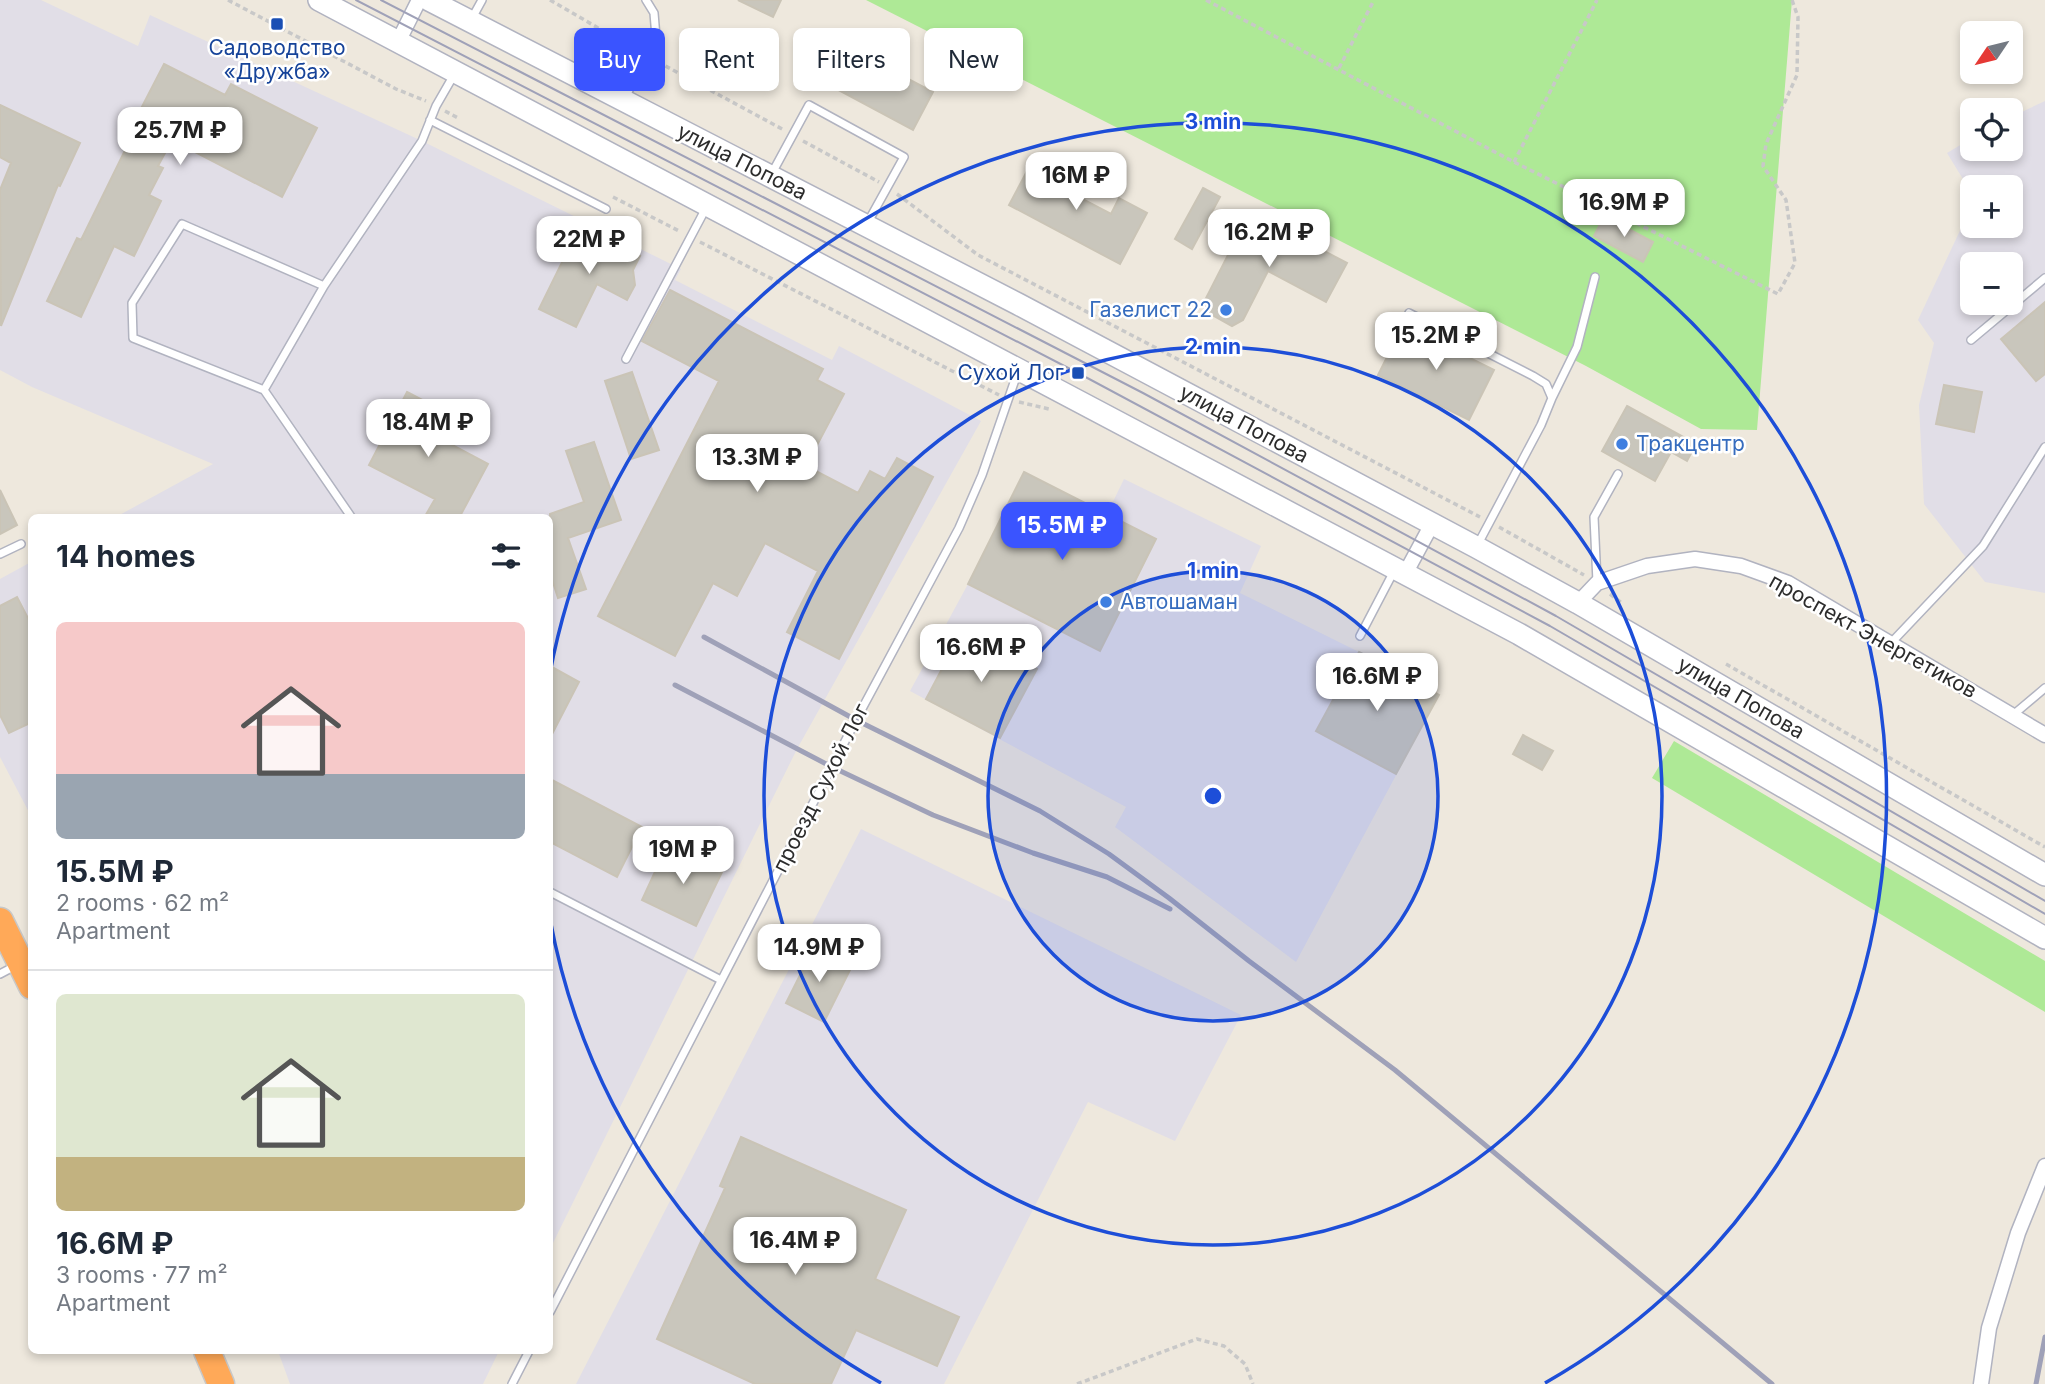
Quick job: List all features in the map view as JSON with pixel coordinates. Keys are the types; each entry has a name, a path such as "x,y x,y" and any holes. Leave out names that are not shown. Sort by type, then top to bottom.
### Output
{"highway":[{"path":"0,920 17,975"},
{"path":"208,1354 221,1384"}],"main road":[{"path":"319,0 1519,634 2045,938"},
{"name":"улица Попова","path":"429,0 1476,547 1578,603 2045,875"}],"street":[{"path":"398,42 419,0"},
{"path":"1400,571 1432,524"},
{"name":"проспект Энергетиков","path":"1578,603 1597,583 1647,566 1695,559 1741,566 1788,583 2045,735"},
{"path":"1981,1384 1989,1328 2018,1233 2045,1166"}],"lane":[{"path":"470,21 482,0"},
{"path":"646,0 654,13 655,28"},
{"path":"264,390 324,286 422,141 436,106 456,72"},
{"path":"624,102 629,91"},
{"path":"770,177 809,105 904,157 866,226"},
{"path":"430,120 606,209"},
{"path":"626,359 708,205"},
{"path":"324,286 182,224 132,303 133,338 264,390 349,514"},
{"path":"1476,547 1541,425 1577,347 1595,277"},
{"path":"1970,340 2045,278"},
{"path":"1409,313 1533,376 1546,384 1552,398"},
{"name":"проезд Сухой Лог","path":"553,1306 958,528 982,475 1019,369"},
{"path":"1890,644 1983,546 2045,447"},
{"path":"1597,583 1594,517 1618,474"},
{"path":"0,554 21,544"},
{"path":"1360,636 1400,571"},
{"path":"2013,715 2045,688"},
{"path":"553,893 721,980"},
{"path":"512,1384 527,1354"}],"path":[{"path":"228,0 396,89 464,121"},
{"path":"550,0 598,28"},
{"path":"1206,0 1514,162 1778,294 1795,263 1786,200 1763,166 1766,144 1797,75 1798,17 1792,0"},
{"path":"1339,68 1374,0"},
{"path":"1514,162 1597,0"},
{"path":"665,66 887,186 978,255 1490,522 1597,583 1631,612"},
{"path":"607,194 1007,400"},
{"path":"1717,659 2045,847"},
{"path":"1077,1384 1198,1339 1224,1346 1245,1364 1252,1384"}],"shaded area":[{"path":"0,0 41,0 138,46 150,15 422,141 681,269 675,280 832,360 839,346 981,421 797,749 553,1243 553,514 121,514 213,464 32,387 0,370"},
{"path":"2045,101 2045,593 1985,582 1924,504 1919,405 1934,343 1918,320 1960,231 1960,238 2023,238 2023,175 1960,175 1947,153 1960,145 1960,161 2023,161 2023,111"},
{"path":"1024,472 1107,514 1124,479 1261,546 1240,593 1439,695 1296,962 1115,827 1126,807 910,691"},
{"path":"28,564 28,810 0,757 0,579"},
{"path":"861,829 1241,1015 1175,1141 1088,1102 944,1384 576,1384"},
{"path":"279,1354 498,1354 483,1384 290,1384"}],"green space":[{"path":"866,0 1792,0 1757,430 1701,429 1586,366 1023,80 1023,28 924,29"},
{"path":"1674,741 2045,961 2045,1012 1652,778"}],"building":[{"path":"738,0 781,0 773,17"},
{"path":"164,64 225,95 231,84 317,128 282,197 172,140 158,166 163,168 149,195 161,201 134,256 114,246 81,317 47,301 77,238 81,240 136,128 132,126"},
{"path":"910,80 924,87 924,91 933,92 913,130 840,91 910,91"},
{"path":"0,105 80,143 60,186 58,185 1,326 0,190 11,163 0,157"},
{"path":"1035,156 1073,176 1065,190 1111,214 1119,198 1147,213 1120,264 1009,205"},
{"path":"1203,188 1220,197 1192,249 1175,239"},
{"path":"1250,212 1347,263 1326,302 1268,271 1243,320 1232,326 1207,312 1204,302"},
{"path":"1604,216 1653,242 1643,262 1594,236"},
{"path":"591,231 640,256 633,270 635,285 627,300 597,284 576,327 539,309 573,240"},
{"path":"670,290 823,369 817,380 844,394 806,466 858,493 870,471 885,479 897,458 933,477 839,659 787,632 818,571 765,543 737,596 713,583 675,656 598,616 719,381 642,341"},
{"path":"2045,302 2045,374 2036,381 2001,339"},
{"path":"1403,325 1494,370 1469,420 1378,375"},
{"path":"632,372 659,450 631,459 605,381"},
{"path":"1944,385 1982,392 1974,432 1936,424"},
{"path":"407,392 449,414 437,437 488,464 461,514 426,514 435,499 369,465"},
{"path":"1627,406 1696,444 1687,461 1671,452 1655,481 1602,451"},
{"path":"594,442 621,520 568,538 586,589 558,598 553,582 553,514 550,514 584,502 566,451"},
{"path":"1024,472 1156,539 1100,651 968,584"},
{"path":"0,490 17,525 0,534"},
{"path":"17,597 28,618 28,724 9,733 0,715 0,606"},
{"path":"963,629 1037,669 1000,738 926,699"},
{"path":"1359,652 1439,695 1396,774 1316,731"},
{"path":"553,668 579,682 553,732"},
{"path":"1523,735 1553,751 1542,770 1513,754"},
{"path":"553,781 642,827 617,877 553,844"},
{"path":"665,850 688,861 691,853 724,868 696,926 642,900"},
{"path":"814,947 852,966 824,1022 786,1003"},
{"path":"741,1137 906,1210 875,1279 959,1317 937,1366 856,1330 831,1384 755,1384 657,1339 725,1188 720,1186"}],"tram line":[{"path":"356,0 1078,373 1550,626 2045,914"},
{"path":"381,0 1143,393 1556,616 2045,901"}],"railway":[{"path":"704,637 856,720 1040,811 1109,854 1395,1070 1772,1384"},
{"path":"675,685 832,767 933,815 1033,853 1107,877 1170,909"},
{"path":"2036,1384 2045,1337"}],"place":[{"name":"Садоводство «Дружба»","path":"277,24"},
{"name":"Газелист 22","path":"1226,310"},
{"name":"Сухой Лог","path":"1078,373"},
{"name":"Тракцентр","path":"1622,444"},
{"name":"Автошаман","path":"1106,602"}]}
